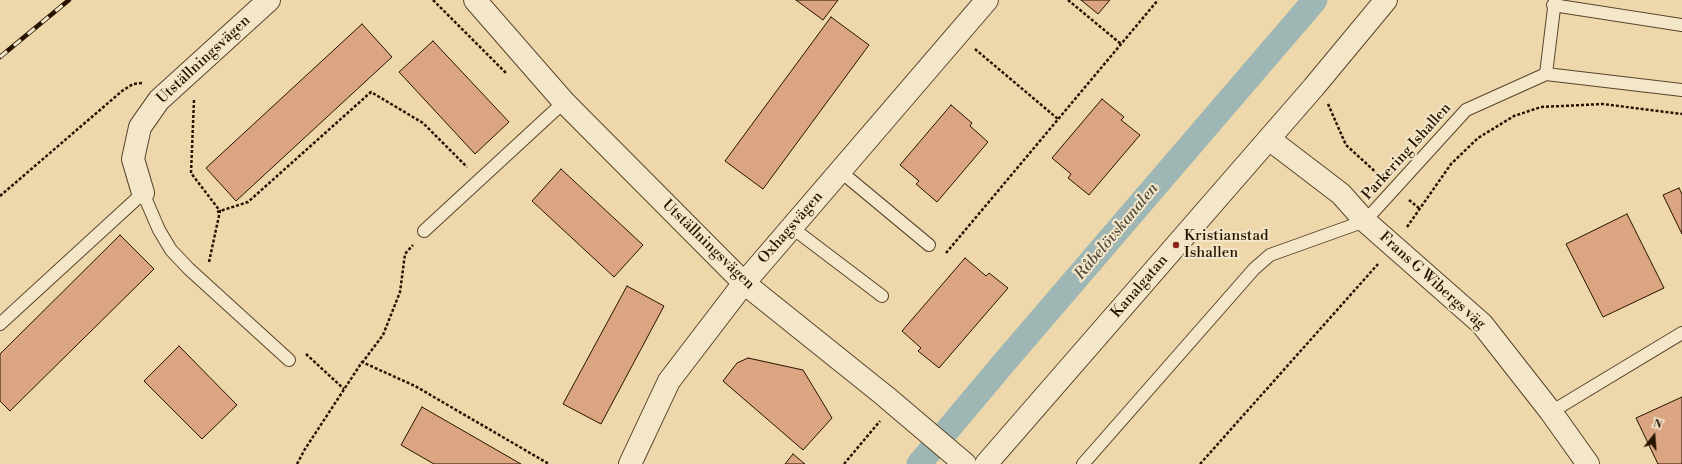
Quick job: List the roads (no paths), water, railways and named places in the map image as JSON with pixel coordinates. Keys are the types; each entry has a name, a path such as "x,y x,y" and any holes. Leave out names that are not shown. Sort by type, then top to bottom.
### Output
{"street":[{"name":"Utställningsvägen","path":"143,193 133,159 140,127 158,100 269,0"},
{"name":"Utställningsvägen","path":"475,0 564,102 744,283 894,403 957,457"},
{"name":"Kanalgatan","path":"986,464 1313,88 1386,0"},
{"name":"Oxhagsvägen","path":"630,464 669,381 744,283 958,34 976,3"},
{"name":"Frans G Wibergs väg","path":"1269,139 1341,194 1365,221 1482,324 1551,412 1588,464"}],"lane":[{"path":"1682,25 1554,3 1546,74 1682,90"},
{"name":"Parkering Ishallen","path":"1365,221 1466,110 1546,74"},
{"path":"424,231 564,102"},
{"path":"840,171 930,245"},
{"path":"0,324 143,193 159,230 171,250 189,269 288,360"},
{"path":"1083,464 1254,269 1270,255 1365,221"},
{"path":"791,227 882,296"},
{"path":"1551,412 1682,333"}],"waterway":[{"name":"Råbelövskanalen","path":"919,464 1315,0"}],"railway":[{"path":"0,57 69,0"}],"place":[{"name":"Kristianstad Ishallen","path":"1176,245"}]}
